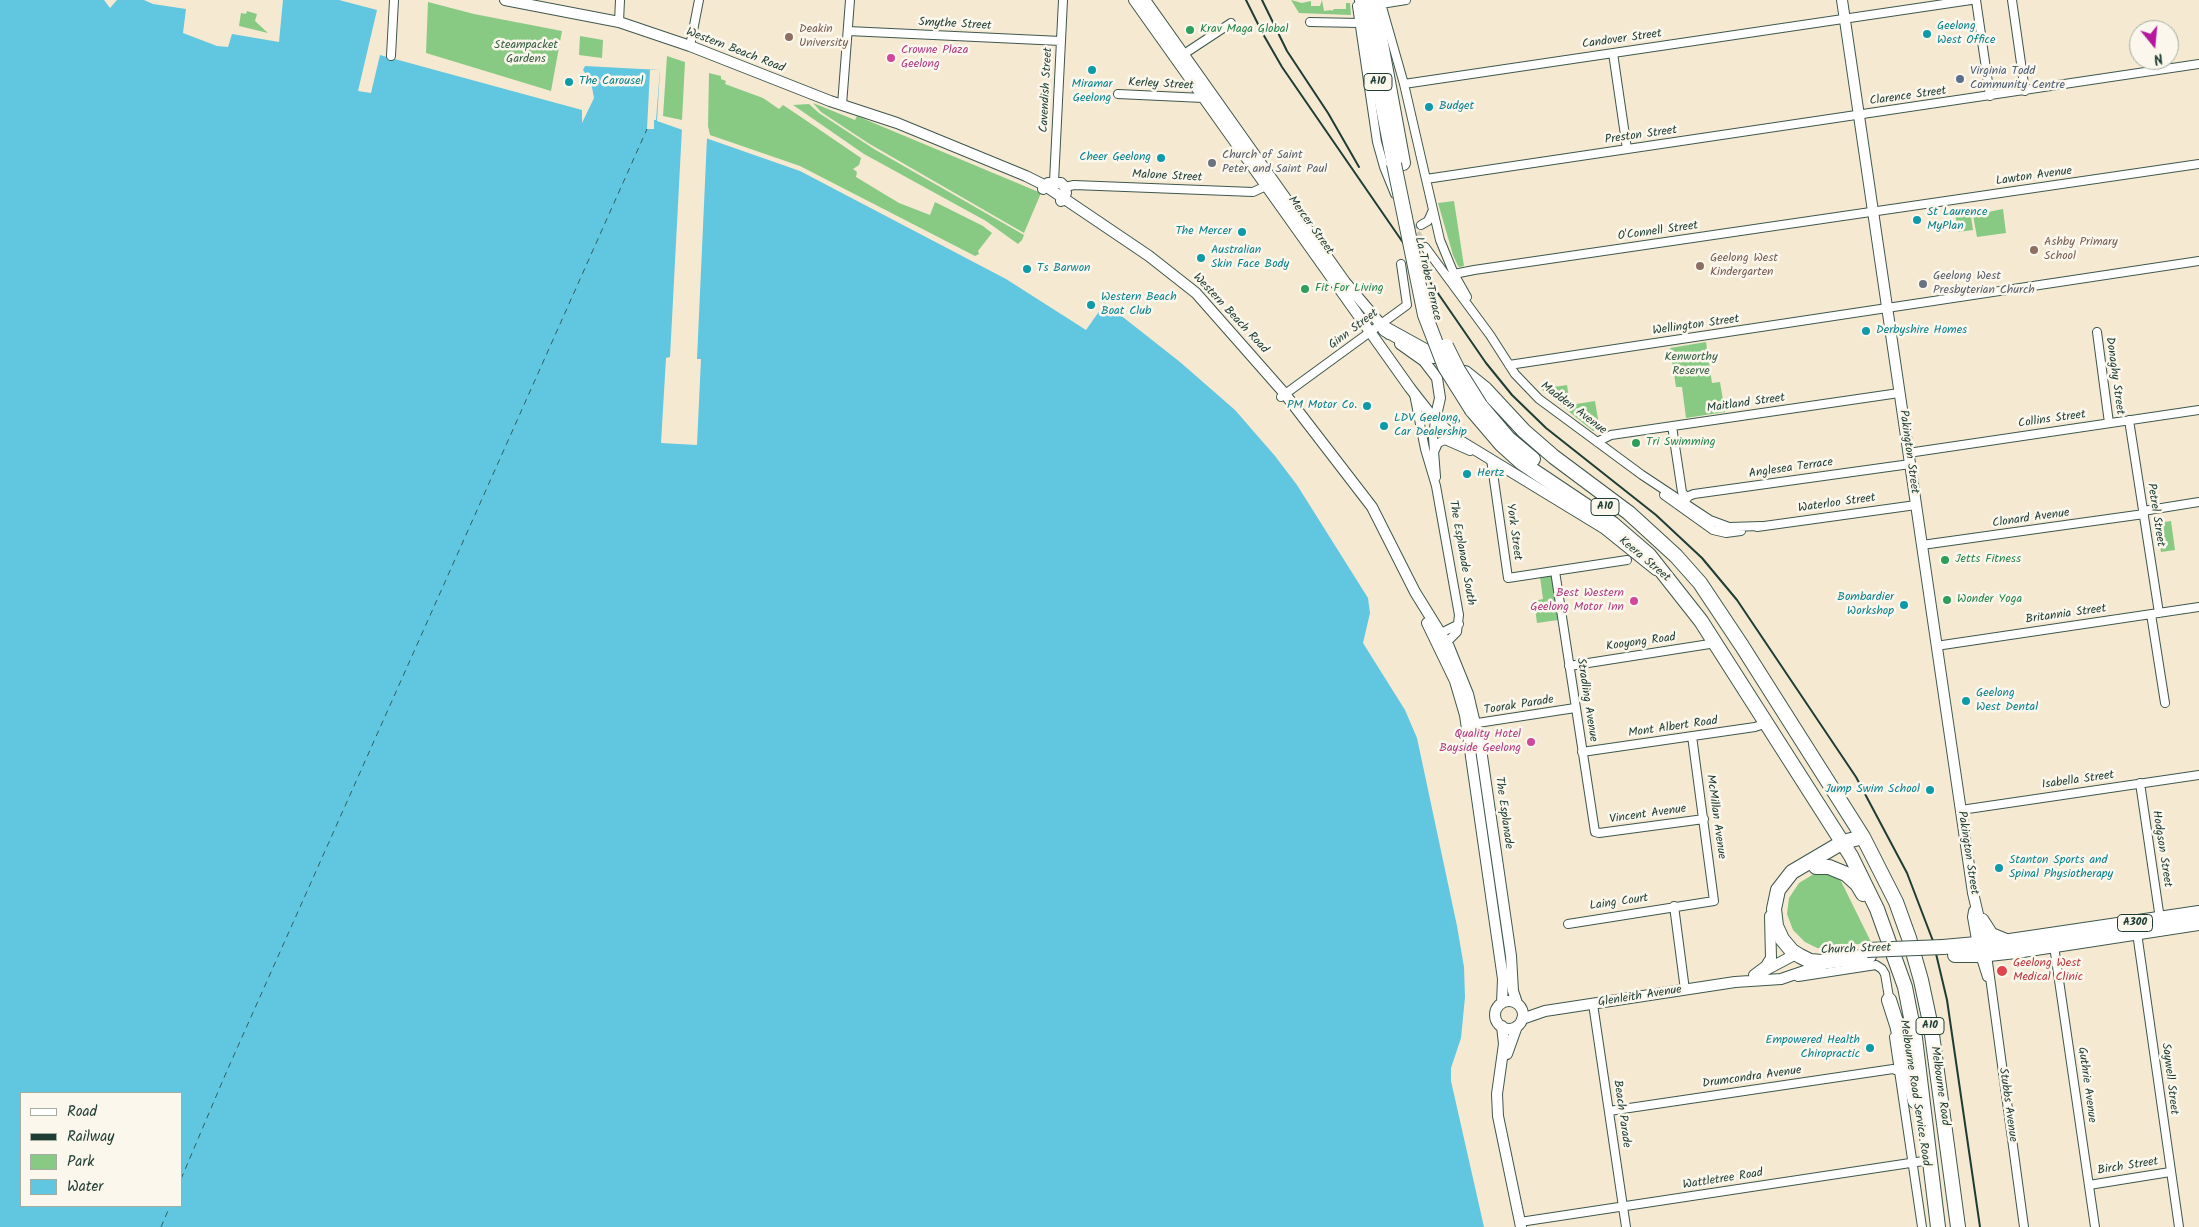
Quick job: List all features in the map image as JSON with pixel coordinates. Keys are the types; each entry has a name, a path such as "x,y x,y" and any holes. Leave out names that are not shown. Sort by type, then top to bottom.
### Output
{"highway":[{"name":"La Trobe Terrace","path":"1362,0 1437,322 1476,408 1511,454 1542,478 1613,524 1649,555 1668,579"},
{"name":"La Trobe Terrace","path":"1378,1 1399,164"},
{"path":"1383,327 1434,356"},
{"path":"1465,373 1485,388 1524,431 1539,444 1629,513 1663,543 1700,583 1724,618"},
{"name":"La Trobe Terrace","path":"1476,408 1525,453 1553,474 1624,520 1652,542 1682,571 1724,618"},
{"name":"Keera Street","path":"1668,579 1688,602 1716,643 1845,846"},
{"name":"A10","path":"1724,618 1863,836"},
{"path":"1809,866 1827,839 1826,823 1821,808"},
{"name":"Church Street","path":"1778,890 1786,877 1863,836"},
{"name":"Melbourne Road","path":"1863,836 1896,902 1921,980 1931,1027 1958,1227"},
{"name":"Melbourne Road","path":"1845,846 1865,881 1888,935 1901,973 1911,1012 1938,1227"},
{"path":"1809,866 1830,867 1852,878 1888,935"},
{"name":"Church Street","path":"1809,866 1786,893 1783,905 1784,919 1789,932 1800,945 1811,951 1871,957"},
{"path":"1778,890 1774,909 1776,926 1785,943 1796,954"},
{"name":"Church Street","path":"1982,949 2010,940 2199,913"},
{"name":"Church Street","path":"1796,954 1816,962 1944,951 2054,946 2199,923"},
{"name":"Glenleith Avenue","path":"1796,954 1811,951"},
{"path":"1889,1000 1896,1021 1930,1160"}],"street":[{"path":"391,56 394,0"},
{"name":"Western Beach Road","path":"505,0 618,22 690,46 842,105 913,130 1026,176 1063,195 1149,256 1187,286 1283,395 1372,507 1440,639"},
{"path":"618,22 620,0"},
{"path":"690,46 699,0"},
{"path":"842,105 850,0"},
{"name":"Cavendish Street","path":"1048,186 1063,0"},
{"name":"Mercer Street","path":"1134,0 1180,57 1414,394"},
{"name":"Mercer Street","path":"1145,0 1204,98 1345,282 1383,327"},
{"path":"1356,0 1377,142 1395,194"},
{"path":"1378,1 1406,0"},
{"name":"Pakington Street","path":"1842,0 1975,905 1973,917 1982,949"},
{"name":"Candover Street","path":"1404,84 1971,0"},
{"path":"1976,0 1990,96"},
{"path":"2012,0 2024,91"},
{"name":"Madden Avenue","path":"1378,1 1404,84 1432,210 1450,275"},
{"path":"1310,22 1359,23"},
{"path":"1180,57 1231,23"},
{"name":"Smythe Street","path":"848,32 1061,41"},
{"path":"1613,53 1627,149"},
{"name":"Clarence Street","path":"1859,115 2199,64"},
{"name":"Kerley Street","path":"1118,94 1204,98"},
{"name":"Preston Street","path":"1426,179 1859,115"},
{"name":"Lawton Avenue","path":"1873,212 2199,164"},
{"name":"Malone Street","path":"1063,195 1074,185 1253,192 1270,184"},
{"path":"1421,225 1429,220 1432,210"},
{"name":"O'Connell Street","path":"1450,275 1873,212"},
{"name":"Madden Avenue","path":"1425,247 1450,275 1509,365 1526,387 1539,399 1642,474 1655,488 1683,502 1725,530"},
{"name":"Wellington Street","path":"1509,365 2199,261"},
{"name":"Ginn Street","path":"1283,395 1370,333 1383,327 1407,304 1400,264"},
{"name":"The Esplanade South","path":"1383,327 1399,343 1421,358 1435,375 1440,394 1433,438 1436,486"},
{"name":"Donaghy Street","path":"2097,332 2109,423"},
{"name":"Maitland Street","path":"1597,442 1611,435 1899,393"},
{"name":"The Esplanade South","path":"1414,394 1425,449 1436,486 1459,615 1458,624 1440,639"},
{"name":"Keera Street","path":"1414,394 1435,420 1459,440 1605,529 1668,579"},
{"name":"Collins Street","path":"1908,453 2199,410"},
{"name":"Petrel Street","path":"2129,420 2143,512 2165,703"},
{"path":"1672,426 1683,502"},
{"path":"1435,450 1439,442 1445,440 1490,458"},
{"name":"York Street","path":"1490,458 1508,578 1627,560"},
{"name":"Anglesea Terrace","path":"1683,502 1693,494 1910,464"},
{"name":"Clonard Avenue","path":"1922,545 2199,502"},
{"name":"Waterloo Street","path":"1725,530 1742,531 1761,526 1916,505"},
{"name":"Stradling Avenue","path":"1555,571 1595,832"},
{"name":"Britannia Street","path":"1936,646 2199,608"},
{"name":"The Esplanade","path":"1440,639 1465,686 1503,979 1502,1003"},
{"name":"Kooyong Road","path":"1569,666 1716,643"},
{"name":"Toorak Parade","path":"1471,724 1575,708"},
{"name":"Mont Albert Road","path":"1582,752 1755,727 1767,723"},
{"name":"The Esplanade","path":"1471,724 1484,765 1511,956 1513,991 1518,1004"},
{"name":"McMillan Avenue","path":"1692,736 1714,901"},
{"name":"Isabella Street","path":"1961,810 2199,775"},
{"name":"Hodgson Street","path":"2140,783 2160,919"},
{"name":"Vincent Avenue","path":"1595,832 1704,819"},
{"path":"1778,890 1773,900 1770,918 1771,953 1774,967 1782,979"},
{"name":"Laing Court","path":"1568,924 1714,901"},
{"path":"1975,905 1990,930 2010,940"},
{"path":"1674,906 1685,990"},
{"name":"Saywell Street","path":"2137,933 2179,1227"},
{"name":"Guthrie Avenue","path":"2054,946 2095,1227"},
{"name":"Stubbs Avenue","path":"1982,949 1990,983 2024,1227"},
{"path":"1754,975 1768,964 1771,953"},
{"name":"Glenleith Avenue","path":"1735,982 1774,967 1796,954"},
{"name":"Glenleith Avenue","path":"1520,1022 1545,1011 1735,982 1782,979 1871,957"},
{"name":"Melbourne Road Service Road","path":"1871,957 1885,973 1922,1227"},
{"name":"Glenleith Avenue","path":"1782,979 1804,970 1846,959"},
{"path":"1503,1062 1520,1022 1523,1012 1518,1004 1509,1001 1502,1003 1496,1015 1498,1023 1509,1028 1520,1022"},
{"name":"Glenleith Avenue","path":"1518,1004 1545,1011"},
{"name":"Beach Parade","path":"1593,1004 1626,1227"},
{"path":"1502,1026 1504,1044 1498,1094 1498,1123 1521,1224"},
{"name":"Drumcondra Avenue","path":"1609,1112 1893,1069 1898,1071"},
{"name":"Wattletree Road","path":"1521,1224 1623,1206 1930,1160"},
{"name":"Birch Street","path":"2090,1185 2170,1172"}],"green space":[{"path":"1291,0 1302,3 1311,1 1311,6 1320,6 1322,0 1324,11 1346,9 1346,3 1350,3 1351,15 1299,13"},
{"name":"Steampacket Gardens","path":"428,2 474,14 562,31 551,91 426,53"},
{"path":"247,11 257,14 255,21 268,33 239,26 241,13 246,14"},
{"path":"580,36 603,40 602,58 579,55"},
{"path":"667,56 685,62 682,120 663,116"},
{"path":"709,73 721,76 721,79 726,81 725,84 763,98 779,109 783,105 861,158 859,165 853,169 857,172 856,177 899,203 930,215 935,202 983,226 992,233 978,251 979,254 975,256 800,166 710,135 708,126"},
{"path":"813,103 855,120 857,116 1041,193 1024,233 868,143 821,112"},
{"path":"809,104 819,113 874,149 1024,235 1022,240 1018,244 986,221 864,154 793,105"},
{"path":"1454,201 1464,266 1460,267 1453,255 1438,203"},
{"path":"1987,208 1988,212 2003,209 2006,233 1977,237 1972,210"},
{"path":"1970,210 1973,230 1958,232 1955,213"},
{"name":"Kenworthy Reserve","path":"1706,342 1712,383 1720,382 1725,412 1686,418 1682,387 1676,387 1670,348"},
{"path":"1567,385 1570,405 1595,401 1600,431 1593,431 1541,389"},
{"path":"2171,521 2175,550 2161,552 2156,523"},
{"path":"1552,575 1558,620 1537,623 1534,601 1543,599 1540,577"},
{"path":"1822,869 1837,873 1871,942 1828,949 1817,948 1805,942 1793,930 1787,914 1789,898 1799,883"}],"water":[{"path":"0,0 104,0 110,8 117,0 144,0 153,4 186,9 183,33 217,46 228,47 232,34 279,42 283,0 339,0 377,10 358,91 371,93 380,55 582,110 582,123 594,98 591,82 583,70 585,66 660,70 657,121 800,171 1006,279 1086,330 1105,303 1180,362 1235,410 1275,456 1297,485 1368,598 1370,613 1363,643 1405,710 1417,738 1457,926 1464,967 1465,997 1461,1038 1451,1068 1451,1081 1484,1227 0,1227"}],"pier":[{"path":"650,70 660,70 654,129 647,129"},
{"path":"682,128 707,138 697,359 701,359 697,445 661,443 666,358 670,357"}],"ferry route":[{"path":"182,1177 226,1073 647,129"},
{"path":"161,1227 170,1207"}],"tunnel":[{"path":"1410,223 1425,247"}],"railway":[{"path":"1246,0 1282,67 1486,363 1512,395 1546,428 1656,515 1702,558 1737,600 1856,777 1907,873 1933,941 1947,1000 1980,1227"},
{"path":"1262,0 1287,51 1328,113 1359,167"}],"place":[{"name":"Krav Maga Global","path":"1190,30"},
{"name":"Geelong West Office","path":"1927,34"},
{"name":"Deakin University","path":"789,37"},
{"name":"Crowne Plaza Geelong","path":"891,58"},
{"name":"Miramar Geelong","path":"1092,70"},
{"name":"Virginia Todd Community Centre","path":"1960,79"},
{"name":"The Carousel","path":"569,82"},
{"name":"Budget","path":"1429,107"},
{"name":"Cheer Geelong","path":"1161,158"},
{"name":"Church of Saint Peter and Saint Paul","path":"1212,163"},
{"name":"St Laurence MyPlan","path":"1917,220"},
{"name":"The Mercer","path":"1242,232"},
{"name":"Ashby Primary School","path":"2034,250"},
{"name":"Australian Skin Face Body","path":"1201,258"},
{"name":"Geelong West Kindergarten","path":"1700,266"},
{"name":"Ts Barwon","path":"1027,269"},
{"name":"Geelong West Presbyterian Church","path":"1923,284"},
{"name":"Fit For Living","path":"1305,289"},
{"name":"Western Beach Boat Club","path":"1091,305"},
{"name":"Derbyshire Homes","path":"1866,331"},
{"name":"PM Motor Co.","path":"1367,406"},
{"name":"LDV Geelong, Car Dealership","path":"1384,426"},
{"name":"Tri Swimming","path":"1636,443"},
{"name":"Hertz","path":"1467,474"},
{"name":"Jetts Fitness","path":"1945,560"},
{"name":"Wonder Yoga","path":"1947,600"},
{"name":"Best Western Geelong Motor Inn","path":"1634,601"},
{"name":"Bombardier Workshop","path":"1904,605"},
{"name":"Geelong West Dental","path":"1966,701"},
{"name":"Quality Hotel Bayside Geelong","path":"1531,742"},
{"name":"Jump Swim School","path":"1930,790"},
{"name":"Stanton Sports and Spinal Physiotherapy","path":"1999,868"},
{"name":"Geelong West Medical Clinic","path":"2002,971"},
{"name":"Empowered Health Chiropractic","path":"1870,1048"}]}
